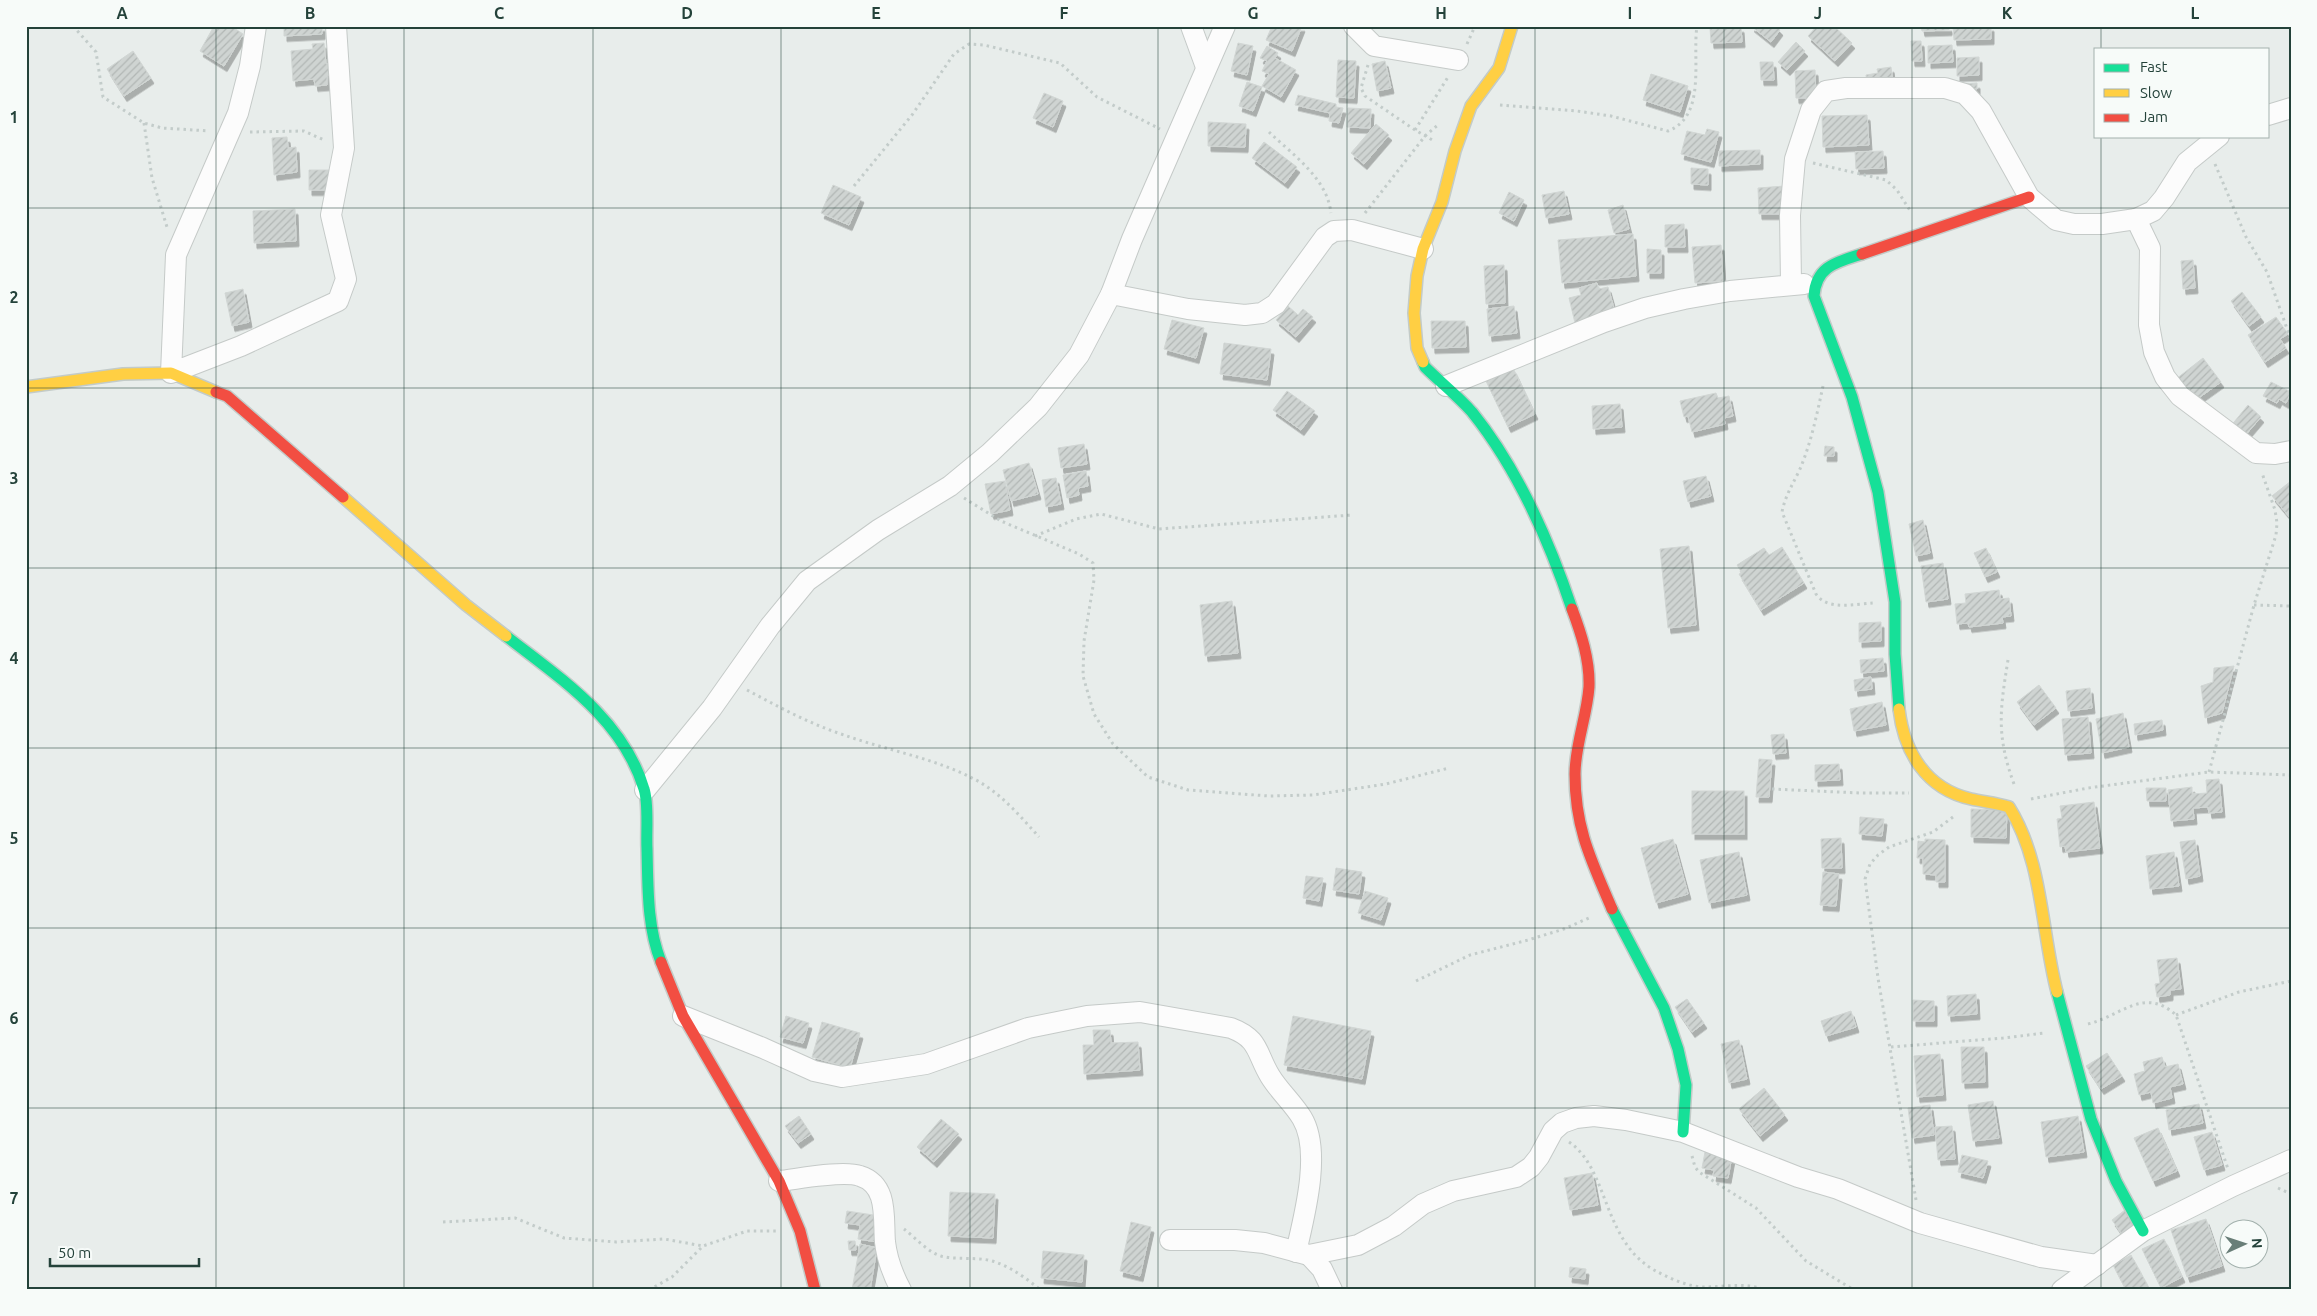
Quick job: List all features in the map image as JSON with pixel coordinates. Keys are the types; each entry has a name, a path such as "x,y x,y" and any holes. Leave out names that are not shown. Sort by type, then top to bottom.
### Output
{"street":[{"path":"171,373 176,255 238,113 250,66 256,26"},
{"path":"26,387 124,374 171,373 241,346 338,301 346,279 331,215 344,148 336,26"},
{"path":"1191,26 1206,67"},
{"path":"645,790 681,748 770,626 807,581 878,530 950,486 990,453 1052,391 1079,355 1111,294 1132,240 1225,26"},
{"path":"1354,26 1374,46 1458,60"},
{"path":"1512,26 1499,68 1471,106 1455,151 1442,202 1423,249 1417,276 1414,313 1417,348 1425,367 1470,410 1492,438 1530,502 1562,578 1584,643 1589,686 1575,772 1576,804 1584,844 1612,908 1664,1008 1678,1049 1686,1085 1687,1133"},
{"path":"1791,284 1790,215 1795,159 1811,110 1826,91 1846,88 1945,88 1965,94 1981,111 2029,197 2056,220 2074,224 2102,224 2136,219 2153,211 2164,198 2187,162 2213,141"},
{"path":"2270,115 2291,108"},
{"path":"2029,197 1844,260 1819,272 1814,284 1814,296 1852,397 1878,492 1895,602 1895,654 1899,712 1909,750 1922,772 1950,792 1971,799 1990,801 2009,807 2021,826 2032,857 2048,961 2091,1119 2116,1181 2143,1231"},
{"path":"2136,219 2150,248 2149,325 2154,352 2165,377 2180,396 2256,453 2275,454 2291,451"},
{"path":"1111,294 1188,308 1245,315 1262,313 1276,304 1325,236 1343,230 1423,249"},
{"path":"1446,386 1604,322 1645,308 1684,299 1791,284 1814,284"},
{"path":"171,373 227,396 466,605 582,696 609,723 628,751 645,790 649,908 656,950 683,1016 779,1181 800,1231 815,1290"},
{"path":"683,1016 814,1071 842,1077 926,1064 1028,1028 1087,1016 1140,1012 1231,1028 1246,1033 1258,1049 1269,1074 1282,1094 1303,1119 1310,1141 1310,1191 1302,1253"},
{"path":"1170,1240 1235,1240 1264,1243 1302,1253 1358,1245 1394,1226 1423,1204 1453,1191 1516,1177 1531,1167 1540,1157 1552,1131 1562,1123 1576,1118 1594,1116 1626,1120 1687,1133 1798,1177 1838,1189 1920,1223 2041,1257 2097,1265"},
{"path":"2062,1290 2143,1231 2233,1186 2291,1160"},
{"path":"779,1181 841,1174 859,1175 871,1182 880,1194 885,1212 885,1242 888,1260 901,1290"},
{"path":"1302,1253 1322,1269 1332,1290"}],"path":[{"path":"72,26 96,52 103,97 144,123 152,178 176,255"},
{"path":"1471,106 1511,105 1577,111 1610,116 1668,131 1677,127 1692,106 1697,26"},
{"path":"854,186 912,115 954,54 969,44 984,45 1060,63 1097,97 1177,137"},
{"path":"1374,46 1362,92 1365,96 1425,136"},
{"path":"1269,132 1321,183 1343,230 1425,136 1444,120"},
{"path":"2213,141 2246,237 2267,272 2291,340"},
{"path":"1795,159 1886,180 1897,190 1910,210 1921,235"},
{"path":"1824,379 1816,417 1800,469 1784,499 1782,512 1821,602 1831,604 1895,602"},
{"path":"2209,772 2254,605 2276,535 2277,523 2256,453"},
{"path":"950,486 971,504 986,513 1034,536 1079,554 1092,563 1094,580 1084,641 1083,676 1094,714 1113,744 1148,777 1188,790 1278,796 1313,795 1386,784 1449,768"},
{"path":"1034,536 1076,518 1102,514 1160,529 1352,515"},
{"path":"2254,605 2291,606"},
{"path":"2008,660 2001,701 2000,735 2005,760 2020,801"},
{"path":"731,682 804,720 843,735 945,766 975,779 1007,803 1040,837"},
{"path":"2009,807 2020,801 2088,788 2209,772 2291,775"},
{"path":"1772,789 1910,793"},
{"path":"1920,1223 1878,978 1865,879 1870,864 1878,855 1889,847 1933,832 1944,826 1971,799"},
{"path":"1416,981 1470,955 1564,929 1612,908"},
{"path":"2176,1015 2239,992 2291,981"},
{"path":"1891,1047 2003,1038 2066,1030 2100,1021 2128,1006 2147,1001 2165,1006 2176,1015 2233,1186"},
{"path":"1552,1131 1576,1146 1585,1155 1611,1217 1628,1246 1654,1269 1690,1285 1703,1287 1741,1285 1765,1290"},
{"path":"1687,1133 1692,1160 1699,1172 1756,1208 1806,1261 1854,1290"},
{"path":"885,1212 928,1249 943,1257 971,1258 998,1263 1020,1275 1041,1290"},
{"path":"443,1222 515,1218 564,1238 616,1242 664,1239 703,1246"},
{"path":"649,1290 672,1277 703,1246 747,1231 800,1231"}],"building":[{"path":"214,26 231,26 243,34 224,66 200,51"},
{"path":"284,26 322,26 322,34 284,36"},
{"path":"1272,26 1302,26 1292,51 1266,40"},
{"path":"1751,26 1776,26 1780,30 1771,42"},
{"path":"1817,26 1834,26 1852,43 1835,61 1808,36"},
{"path":"1921,26 1949,26 1949,30 1922,31"},
{"path":"1953,26 1991,26 1991,39 1954,40"},
{"path":"1741,27 1742,42 1711,43 1710,28"},
{"path":"1911,41 1921,41 1922,61 1912,61"},
{"path":"1796,42 1805,51 1787,70 1778,62"},
{"path":"324,43 326,64 331,63 332,75 327,75 327,85 315,86 314,79 293,81 291,51 313,49 312,44"},
{"path":"1238,43 1253,46 1247,75 1231,71"},
{"path":"1952,45 1953,62 1928,63 1928,46"},
{"path":"1267,46 1278,53 1275,58 1296,70 1281,97 1262,86 1269,74 1262,71 1267,61 1260,58"},
{"path":"133,51 151,78 124,96 107,69"},
{"path":"1979,57 1979,75 1957,76 1957,58"},
{"path":"1338,60 1356,61 1354,98 1336,97"},
{"path":"1385,61 1391,88 1377,91 1372,64"},
{"path":"1760,62 1773,62 1774,80 1761,80"},
{"path":"1891,67 1893,82 1867,85 1866,75 1878,73 1877,69"},
{"path":"1815,70 1816,98 1796,98 1795,71"},
{"path":"1651,74 1688,86 1680,112 1643,100"},
{"path":"1247,82 1262,87 1253,111 1239,106"},
{"path":"1977,83 1977,89 1960,89 1960,84"},
{"path":"1044,93 1063,101 1053,127 1033,118"},
{"path":"1298,95 1336,104 1336,107 1343,108 1339,123 1329,121 1330,113 1295,105"},
{"path":"1348,108 1371,109 1370,128 1347,127"},
{"path":"1867,115 1869,145 1823,147 1822,116"},
{"path":"1208,122 1246,124 1245,147 1208,146"},
{"path":"1376,124 1389,135 1364,164 1351,153"},
{"path":"1707,129 1719,132 1711,162 1681,154 1687,131 1705,135"},
{"path":"287,137 288,148 296,147 297,172 274,175 272,138"},
{"path":"1264,142 1297,167 1285,183 1252,158"},
{"path":"1760,150 1760,164 1719,166 1719,151"},
{"path":"1883,151 1884,168 1856,169 1855,152"},
{"path":"1691,168 1708,169 1708,185 1691,184"},
{"path":"309,170 332,170 331,190 309,190"},
{"path":"833,185 861,197 849,225 821,213"},
{"path":"1785,186 1786,214 1759,214 1758,188"},
{"path":"1564,191 1569,214 1546,218 1542,195"},
{"path":"1509,192 1524,200 1514,221 1499,213"},
{"path":"1623,205 1629,229 1614,233 1608,210"},
{"path":"295,209 296,241 254,243 253,211"},
{"path":"1684,224 1685,247 1665,247 1665,225"},
{"path":"1633,234 1636,276 1562,283 1558,240"},
{"path":"1721,245 1723,281 1695,283 1692,247"},
{"path":"1647,249 1661,250 1661,273 1647,273"},
{"path":"2193,260 2195,288 2183,289 2181,261"},
{"path":"1504,265 1505,303 1486,304 1484,266"},
{"path":"1597,283 1599,289 1608,287 1615,312 1575,323 1569,298 1581,295 1579,288"},
{"path":"243,289 249,322 232,326 225,293"},
{"path":"2242,292 2261,317 2249,326 2231,301"},
{"path":"1288,306 1298,315 1303,309 1313,317 1296,337 1276,320"},
{"path":"1514,306 1517,333 1489,336 1487,309"},
{"path":"2276,317 2288,334 2280,339 2286,348 2265,362 2248,335"},
{"path":"1172,320 1204,328 1196,358 1164,349"},
{"path":"1431,321 1465,321 1466,347 1432,348"},
{"path":"1224,343 1271,349 1267,380 1220,374"},
{"path":"2203,358 2221,382 2193,402 2176,379"},
{"path":"1513,368 1535,414 1508,427 1486,381"},
{"path":"2271,382 2291,392 2286,403 2279,399 2277,403 2263,396"},
{"path":"1287,391 1315,411 1301,430 1273,410"},
{"path":"1716,393 1718,398 1729,396 1733,416 1724,418 1725,424 1692,432 1688,416 1684,417 1680,401"},
{"path":"1620,404 1622,427 1593,429 1592,406"},
{"path":"2248,405 2261,417 2243,438 2230,427"},
{"path":"1084,444 1087,464 1061,468 1058,448"},
{"path":"1825,446 1834,447 1834,456 1824,456"},
{"path":"1029,463 1038,494 1011,501 1003,470"},
{"path":"1086,471 1088,486 1078,488 1079,495 1067,498 1063,475"},
{"path":"1706,476 1711,496 1688,502 1683,481"},
{"path":"1056,478 1061,504 1046,507 1042,480"},
{"path":"1005,481 1010,510 991,514 985,484"},
{"path":"2291,481 2291,519 2272,496"},
{"path":"1923,520 1930,553 1916,556 1909,524"},
{"path":"1689,546 1696,625 1668,628 1660,549"},
{"path":"1782,547 1804,583 1761,610 1739,574 1742,573 1737,565 1764,548 1769,555"},
{"path":"1986,548 1997,572 1985,577 1974,553"},
{"path":"1943,563 1948,599 1926,602 1921,566"},
{"path":"1999,590 2000,599 2009,598 2011,616 2002,617 2003,623 1969,627 1968,623 1957,624 1955,604 1966,603 1965,594"},
{"path":"1232,601 1238,653 1205,656 1200,605"},
{"path":"1881,622 1881,641 1859,642 1859,623"},
{"path":"1883,658 1884,671 1861,673 1860,660"},
{"path":"2234,666 2222,713 2205,718 2201,686 2213,682 2214,668"},
{"path":"1871,677 1872,689 1855,691 1854,680"},
{"path":"2039,685 2056,708 2034,725 2017,702"},
{"path":"2090,688 2092,708 2068,711 2066,691"},
{"path":"1882,702 1886,725 1854,731 1850,709"},
{"path":"2123,713 2129,747 2102,753 2096,719"},
{"path":"2088,717 2091,753 2065,755 2062,719"},
{"path":"2162,720 2163,730 2135,735 2134,724"},
{"path":"1784,734 1786,753 1773,754 1771,735"},
{"path":"1759,759 1772,760 1769,797 1756,797"},
{"path":"1839,764 1840,780 1815,781 1815,765"},
{"path":"2219,779 2222,812 2209,813 2208,807 2193,808 2194,819 2171,821 2168,790 2192,787 2192,794 2207,793 2206,780"},
{"path":"2146,788 2166,788 2166,801 2147,801"},
{"path":"1692,791 1744,791 1744,834 1692,834"},
{"path":"2094,802 2100,848 2066,852 2065,846 2060,847 2057,819 2062,818 2060,806"},
{"path":"1971,809 2007,810 2006,838 1971,837"},
{"path":"1860,817 1884,819 1882,836 1859,834"},
{"path":"1841,838 1842,868 1822,868 1821,839"},
{"path":"1673,839 1688,894 1656,903 1641,848"},
{"path":"1925,839 1945,840 1945,882 1936,882 1936,875 1923,874 1923,858 1917,858 1918,841 1925,842"},
{"path":"2195,840 2200,876 2186,879 2180,842"},
{"path":"1739,852 1747,895 1709,903 1700,860"},
{"path":"2174,852 2179,886 2150,889 2146,856"},
{"path":"1336,868 1362,872 1359,894 1333,890"},
{"path":"1823,872 1839,874 1836,906 1820,905"},
{"path":"1306,876 1323,878 1319,901 1303,898"},
{"path":"1365,891 1388,898 1381,920 1358,913"},
{"path":"2177,958 2181,989 2170,990 2170,995 2157,997 2155,984 2160,983 2157,960"},
{"path":"1976,994 1977,1014 1948,1016 1947,996"},
{"path":"1687,999 1704,1023 1692,1032 1675,1007"},
{"path":"1913,1000 1934,1001 1934,1021 1913,1021"},
{"path":"1851,1011 1856,1027 1826,1036 1821,1021"},
{"path":"786,1016 809,1023 803,1043 780,1037"},
{"path":"1293,1016 1371,1031 1362,1079 1284,1065"},
{"path":"822,1022 860,1033 850,1068 812,1057"},
{"path":"1093,1030 1110,1030 1111,1043 1138,1042 1140,1070 1084,1074 1083,1045 1094,1045"},
{"path":"1739,1040 1747,1079 1729,1083 1721,1044"},
{"path":"1961,1047 1984,1047 1985,1082 1962,1083"},
{"path":"2107,1053 2122,1076 2101,1089 2086,1066"},
{"path":"1940,1054 1943,1095 1917,1097 1914,1056"},
{"path":"2162,1057 2165,1067 2178,1064 2183,1084 2170,1087 2172,1098 2153,1103 2151,1092 2139,1095 2134,1074 2145,1071 2143,1062"},
{"path":"1764,1088 1785,1115 1760,1136 1739,1109"},
{"path":"1993,1101 1999,1138 1973,1141 1968,1105"},
{"path":"2199,1104 2203,1123 2169,1130 2166,1110"},
{"path":"1930,1105 1934,1135 1912,1138 1908,1108"},
{"path":"799,1116 811,1134 798,1143 785,1126"},
{"path":"2078,1116 2084,1152 2046,1157 2041,1122"},
{"path":"941,1119 959,1134 934,1162 917,1147"},
{"path":"1952,1126 1955,1159 1938,1160 1935,1127"},
{"path":"2158,1128 2177,1171 2153,1181 2134,1138"},
{"path":"2212,1132 2222,1165 2204,1170 2194,1137"},
{"path":"1705,1152 1732,1156 1728,1178 1713,1176 1714,1170 1702,1168"},
{"path":"1962,1155 1988,1161 1983,1178 1958,1172"},
{"path":"1592,1173 1598,1205 1570,1210 1564,1178"},
{"path":"950,1192 995,1194 993,1238 948,1236"},
{"path":"2125,1210 2139,1230 2126,1240 2112,1220"},
{"path":"847,1211 880,1216 877,1242 858,1239 860,1225 845,1223"},
{"path":"2206,1219 2220,1260 2220,1267 2187,1277 2171,1230"},
{"path":"1131,1222 1151,1227 1140,1276 1120,1271"},
{"path":"2164,1239 2182,1277 2161,1288 2142,1249"},
{"path":"848,1241 855,1241 856,1250 849,1250"},
{"path":"860,1244 877,1248 870,1290 852,1290"},
{"path":"1043,1251 1084,1255 1082,1282 1041,1278"},
{"path":"2131,1255 2150,1290 2126,1290 2113,1265"},
{"path":"1570,1267 1586,1269 1585,1279 1569,1277"}],"traffic: fast":[{"path":"1862,254 1836,263 1823,272 1819,278 1814,296 1852,397 1878,492 1895,602 1895,654 1899,709"},
{"path":"1423,362 1425,367 1472,412 1504,457 1531,506 1553,557 1572,609"},
{"path":"506,636 588,702 606,721 634,764 646,795 649,907 656,949 661,962"},
{"path":"1612,909 1664,1008 1678,1049 1686,1085 1683,1132"},
{"path":"2057,992 2091,1119 2116,1181 2143,1231"}],"traffic: slow":[{"path":"1423,362 1417,348 1414,313 1417,276 1423,249 1442,202 1455,151 1471,106 1499,68 1512,26"},
{"path":"26,387 123,374 171,373 216,392"},
{"path":"343,497 466,605 506,636"},
{"path":"1899,709 1906,740 1912,754 1920,766 1941,787 1971,799 2009,807 2029,850 2035,873 2057,992"}],"traffic: jam":[{"path":"1862,254 2029,197"},
{"path":"216,392 227,396 343,497"},
{"path":"1572,609 1584,647 1589,677 1588,698 1579,741 1575,774 1578,811 1581,828 1591,859 1612,909"},
{"path":"661,962 683,1016 779,1181 800,1231 815,1290"}]}
